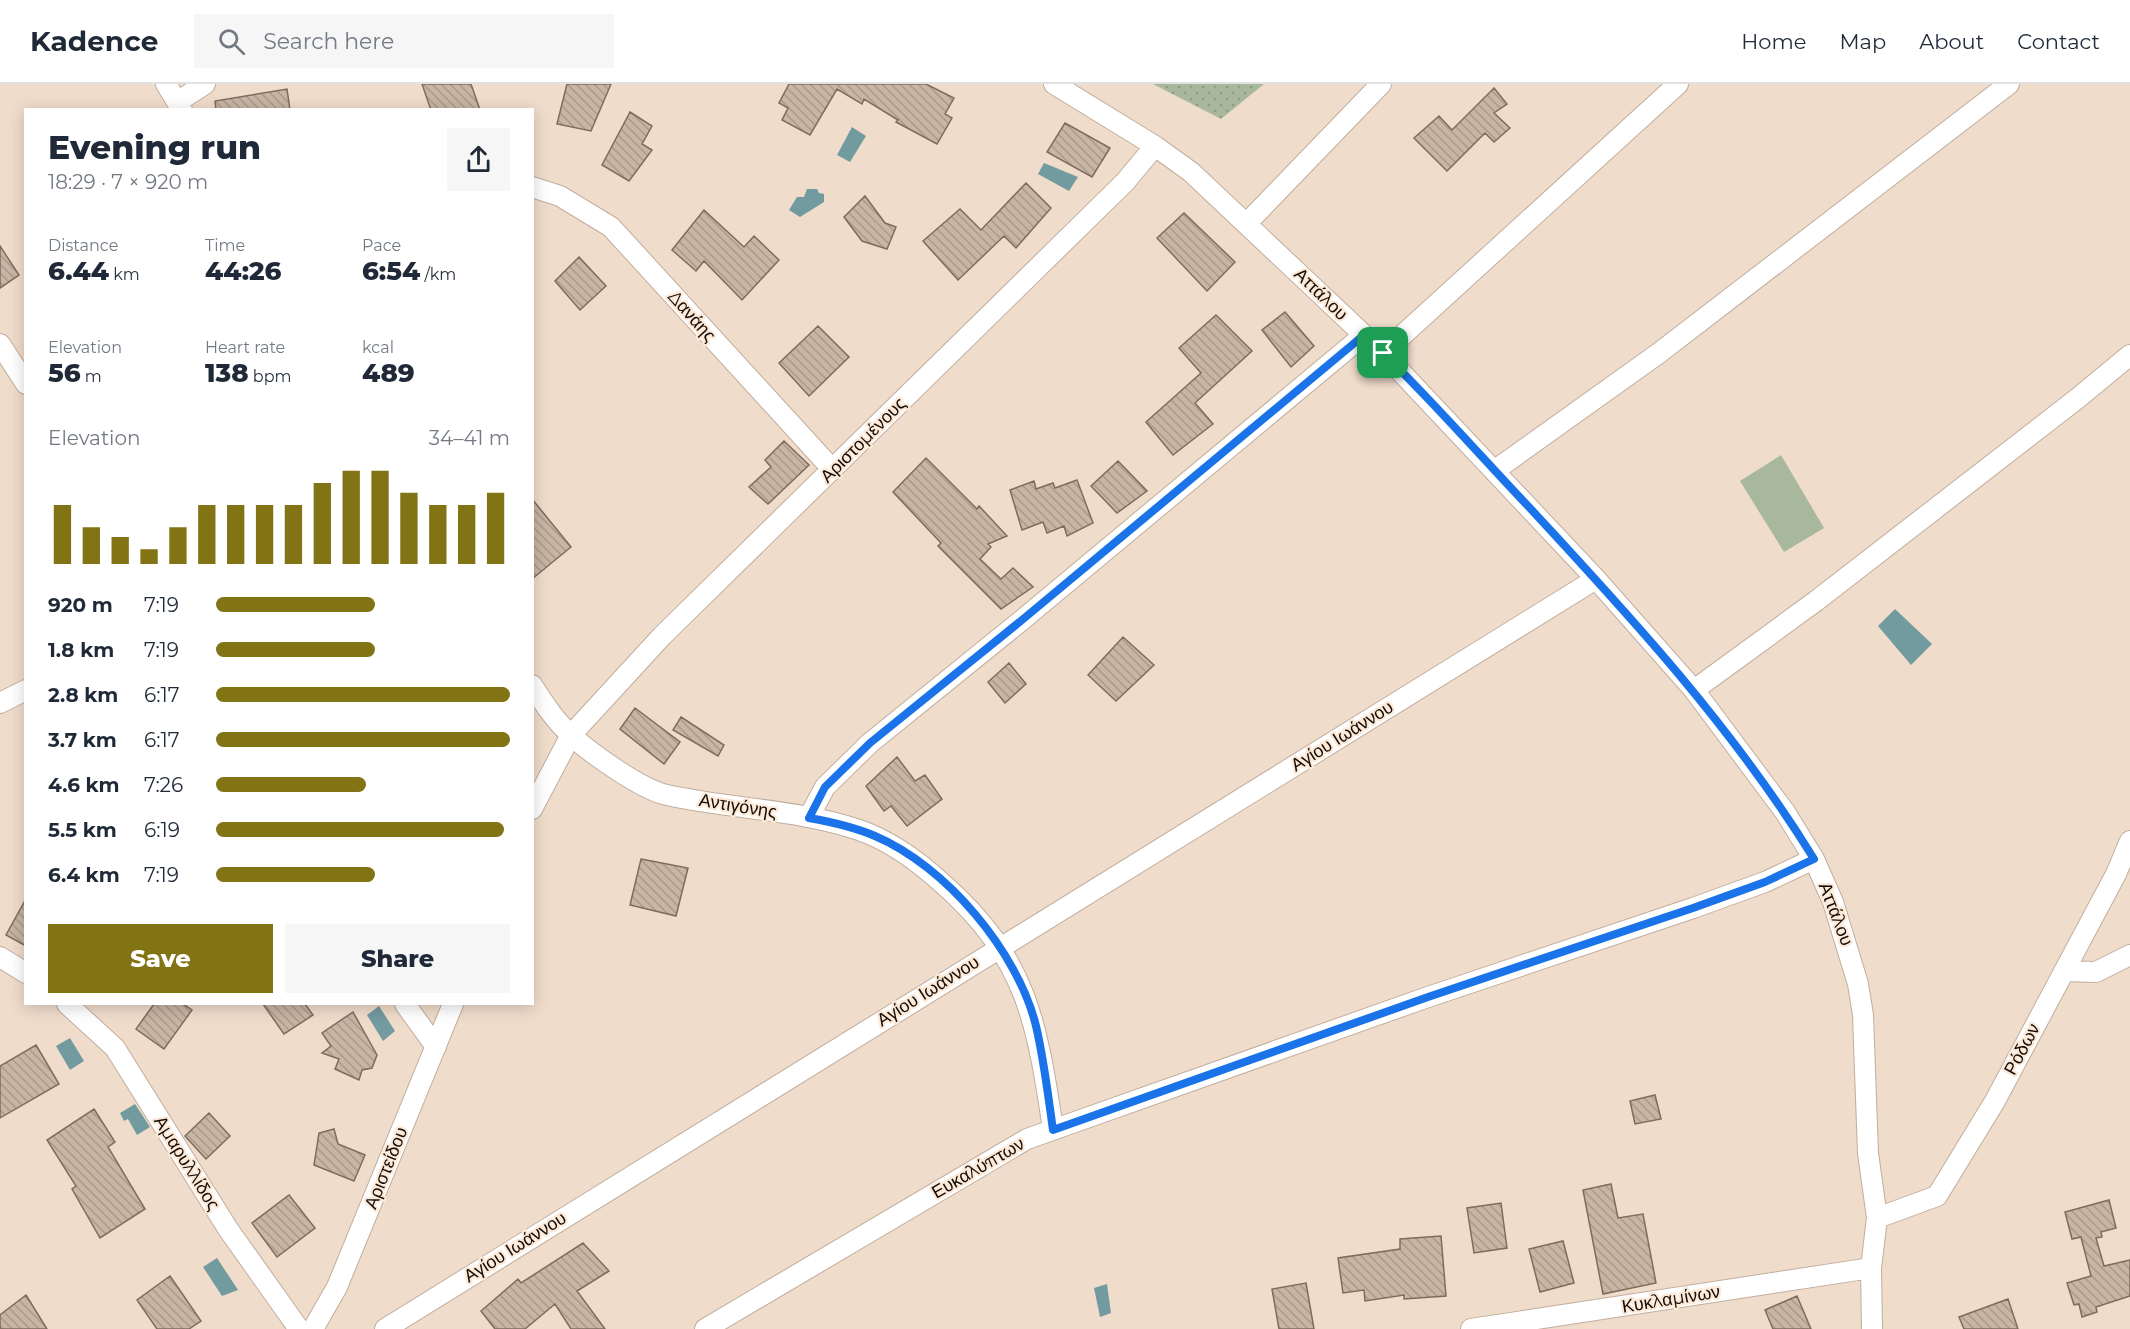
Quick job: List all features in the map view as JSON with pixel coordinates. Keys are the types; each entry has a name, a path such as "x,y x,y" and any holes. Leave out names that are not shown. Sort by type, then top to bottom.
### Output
{"street":[{"path":"166,84 180,106 205,84"},
{"name":"Αττάλου","path":"1054,84 1155,146 1214,192 1383,353 1596,579 1694,690 1779,803 1814,859 1833,902 1858,984 1863,1015 1868,1153 1877,1218 1871,1268 1872,1329"},
{"path":"1246,223 1381,84"},
{"path":"1383,353 1678,84"},
{"path":"1494,471 1659,353 2009,84"},
{"name":"Αριστομένους","path":"571,735 662,636 1125,182 1155,146"},
{"name":"Δανάης","path":"534,188 560,196 611,227 833,470"},
{"path":"809,818 825,787 870,743 1049,598 1364,335"},
{"path":"0,344 24,381"},
{"path":"1694,690 2079,398 2130,355"},
{"name":"Αγίου Ιωάννου","path":"387,1328 1000,946 1596,579"},
{"name":"Αντιγόνης","path":"534,687 571,735 654,791 809,818 867,833 902,851 965,904 1000,946 1020,981 1035,1024 1053,1130"},
{"path":"0,703 24,691"},
{"path":"534,805 571,735"},
{"name":"Ρόδων","path":"1877,1218 1937,1196 1995,1101 2116,874 2130,841"},
{"name":"Ευκαλύπτων","path":"705,1329 1014,1146 1053,1130 1439,994 1693,908 1765,882 1814,859"},
{"path":"2064,971 2096,972 2130,955"},
{"path":"0,957 24,972"},
{"name":"Αμαρυλλίδος","path":"69,1005 115,1048 228,1229 299,1329"},
{"path":"406,1005 436,1047"},
{"name":"Αριστείδου","path":"313,1329 337,1287 453,1005"},
{"name":"Κυκλαμίνων","path":"1470,1329 1540,1324 1871,1268"}],"green space":[{"path":"1153,84 1264,84 1221,119"},
{"path":"1781,455 1824,528 1784,552 1740,481"}],"water":[{"path":"852,127 866,136 850,162 837,155"},
{"path":"1044,163 1078,177 1069,191 1038,174"},
{"path":"807,189 817,189 819,193 824,194 824,202 800,217 789,210 797,197 804,197"},
{"path":"1895,609 1932,644 1911,665 1878,626"},
{"path":"379,1006 395,1031 383,1041 367,1015"},
{"path":"70,1038 84,1061 70,1070 56,1046"},
{"path":"135,1104 150,1127 137,1135 128,1119 124,1121 120,1113"},
{"path":"217,1258 238,1290 222,1296 203,1267"},
{"path":"1107,1284 1111,1313 1100,1317 1094,1288"}],"building":[{"path":"422,84 471,84 479,108 430,108"},
{"path":"567,84 611,84 591,131 557,124"},
{"path":"789,84 926,84 954,98 945,114 952,118 937,144 896,122 898,120 864,99 862,104 837,89 810,135 782,120 788,108 779,103"},
{"path":"1494,88 1507,104 1494,113 1510,128 1494,142 1485,133 1447,171 1414,138 1439,116 1452,130"},
{"path":"287,89 290,108 216,108 215,101"},
{"path":"630,112 652,126 642,144 652,150 629,181 602,165"},
{"path":"1065,123 1110,148 1092,177 1047,152"},
{"path":"1026,183 1051,208 1016,248 1004,236 958,280 923,241 960,209 981,230"},
{"path":"865,196 885,223 896,227 887,249 862,241 844,217"},
{"path":"704,210 744,247 754,236 779,260 742,300 704,261 696,271 672,250"},
{"path":"1184,213 1235,262 1207,291 1157,238"},
{"path":"0,246 19,275 0,288"},
{"path":"579,257 606,286 580,310 555,281"},
{"path":"1285,312 1314,346 1291,367 1262,330"},
{"path":"1216,315 1252,351 1195,403 1213,424 1173,455 1146,422 1201,373 1179,348"},
{"path":"818,326 849,357 809,396 779,363"},
{"path":"784,441 809,465 768,504 749,487 771,467 765,460"},
{"path":"926,458 977,509 979,506 1007,536 988,544 991,547 980,559 1001,579 1013,568 1033,587 1001,609 938,546 941,543 893,492"},
{"path":"1118,461 1147,491 1117,513 1091,486"},
{"path":"1077,480 1093,523 1067,536 1064,526 1047,533 1043,522 1022,530 1010,490 1034,481 1036,489 1053,483 1055,488"},
{"path":"534,501 571,547 534,577"},
{"path":"1123,637 1154,665 1116,701 1088,675"},
{"path":"1009,663 1026,684 1005,703 988,682"},
{"path":"635,708 680,742 664,764 620,729"},
{"path":"681,717 724,745 718,756 673,730"},
{"path":"897,757 915,781 925,775 942,799 907,826 891,806 884,811 866,786"},
{"path":"641,859 688,868 676,916 630,905"},
{"path":"24,903 24,945 6,935"},
{"path":"153,1005 184,1005 192,1010 164,1049 136,1029"},
{"path":"264,1005 306,1005 313,1015 284,1034"},
{"path":"353,1012 377,1055 372,1068 362,1070 359,1080 335,1069 339,1059 322,1053 331,1046 322,1033"},
{"path":"36,1045 59,1084 0,1118 0,1066"},
{"path":"1655,1095 1661,1119 1635,1124 1630,1101"},
{"path":"94,1109 115,1142 108,1147 145,1209 100,1238 72,1189 76,1186 47,1140"},
{"path":"209,1113 230,1136 206,1159 185,1136"},
{"path":"334,1129 338,1144 365,1155 354,1181 314,1165 319,1133"},
{"path":"1611,1184 1618,1218 1643,1214 1656,1283 1603,1294 1583,1190"},
{"path":"289,1195 315,1228 277,1257 252,1223"},
{"path":"2109,1200 2116,1228 2101,1232 2102,1237 2096,1238 2104,1266 2130,1260 2130,1296 2096,1307 2097,1312 2082,1317 2079,1304 2074,1305 2067,1283 2091,1276 2081,1237 2072,1239 2065,1212"},
{"path":"1501,1203 1507,1248 1474,1253 1467,1208"},
{"path":"1441,1236 1446,1296 1404,1299 1404,1295 1365,1301 1364,1290 1343,1293 1338,1258 1400,1249 1400,1239"},
{"path":"1563,1241 1574,1283 1540,1292 1529,1249"},
{"path":"583,1243 609,1271 577,1291 605,1329 571,1329 555,1304 525,1329 495,1329 481,1311 518,1279 521,1283"},
{"path":"170,1276 201,1321 189,1329 157,1329 137,1300"},
{"path":"1306,1283 1314,1329 1279,1329 1272,1289"},
{"path":"26,1295 47,1329 0,1329 0,1315"},
{"path":"1797,1296 1811,1329 1773,1329 1765,1310"},
{"path":"2008,1299 2018,1329 1964,1329 1959,1317"}],"route":[{"path":"1364,335 1383,353 1596,579 1694,690 1755,769 1814,859 1765,882 1693,908 1428,997 1053,1130 1035,1024 1020,981 991,932 947,887 890,843 858,830 809,818 825,787 870,743 1168,500 1364,335"}]}
